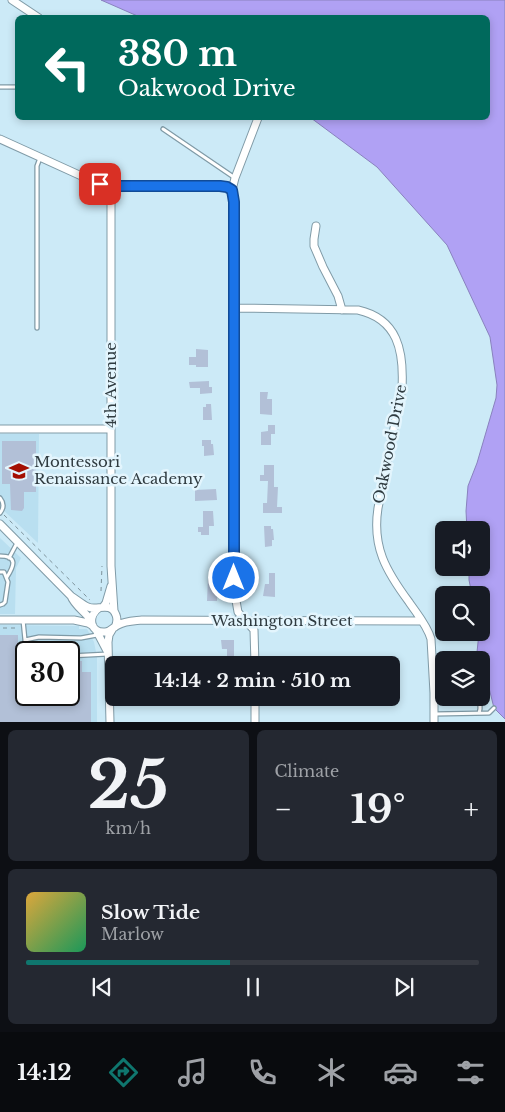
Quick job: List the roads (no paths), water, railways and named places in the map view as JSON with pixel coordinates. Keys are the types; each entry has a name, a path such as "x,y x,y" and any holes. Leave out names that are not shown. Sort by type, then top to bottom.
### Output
{"street":[{"path":"12,0 34,15"},
{"path":"255,656 254,630 238,612 235,595 235,308 234,202 232,190 257,120"},
{"path":"0,139 88,179 111,186 220,186 232,190"},
{"name":"4th Avenue","path":"111,186 111,584 115,612"},
{"path":"316,226 314,246 338,296 342,310"},
{"name":"Oakwood Drive","path":"235,308 358,310 380,319 391,330 396,339 399,347 402,388 378,508 376,520 377,536 385,565 429,632 431,639 434,722"},
{"path":"0,430 110,429"},
{"path":"0,524 71,596 81,601 86,607 93,609 109,608 115,612 117,622 109,635 110,722"},
{"name":"4th Avenue","path":"101,608 106,603 111,584"},
{"path":"71,596 73,601 86,613 109,654"},
{"path":"95,628 94,612 101,608"},
{"name":"Washington Street","path":"115,612 123,617 142,620"},
{"path":"0,620 74,620 88,623 101,632 113,629"},
{"name":"Washington Street","path":"113,629 126,622 142,620 422,621"},
{"path":"255,706 255,722"}],"lane":[{"path":"0,87 15,87"},
{"path":"164,129 235,178"},
{"path":"37,328 37,166 40,158"},
{"path":"0,498 3,509 0,512"},
{"path":"9,558 18,542"},
{"path":"0,556 6,556 14,563 14,567 7,577"},
{"path":"0,572 4,572 8,582 5,602 0,605"},
{"path":"23,620 25,640 39,637 81,638 95,628"},
{"path":"80,655 109,654"},
{"path":"479,713 481,706"},
{"path":"434,714 490,713 494,708"}],"place":[{"name":"Montessori Renaissance Academy","path":"19,471"}]}
